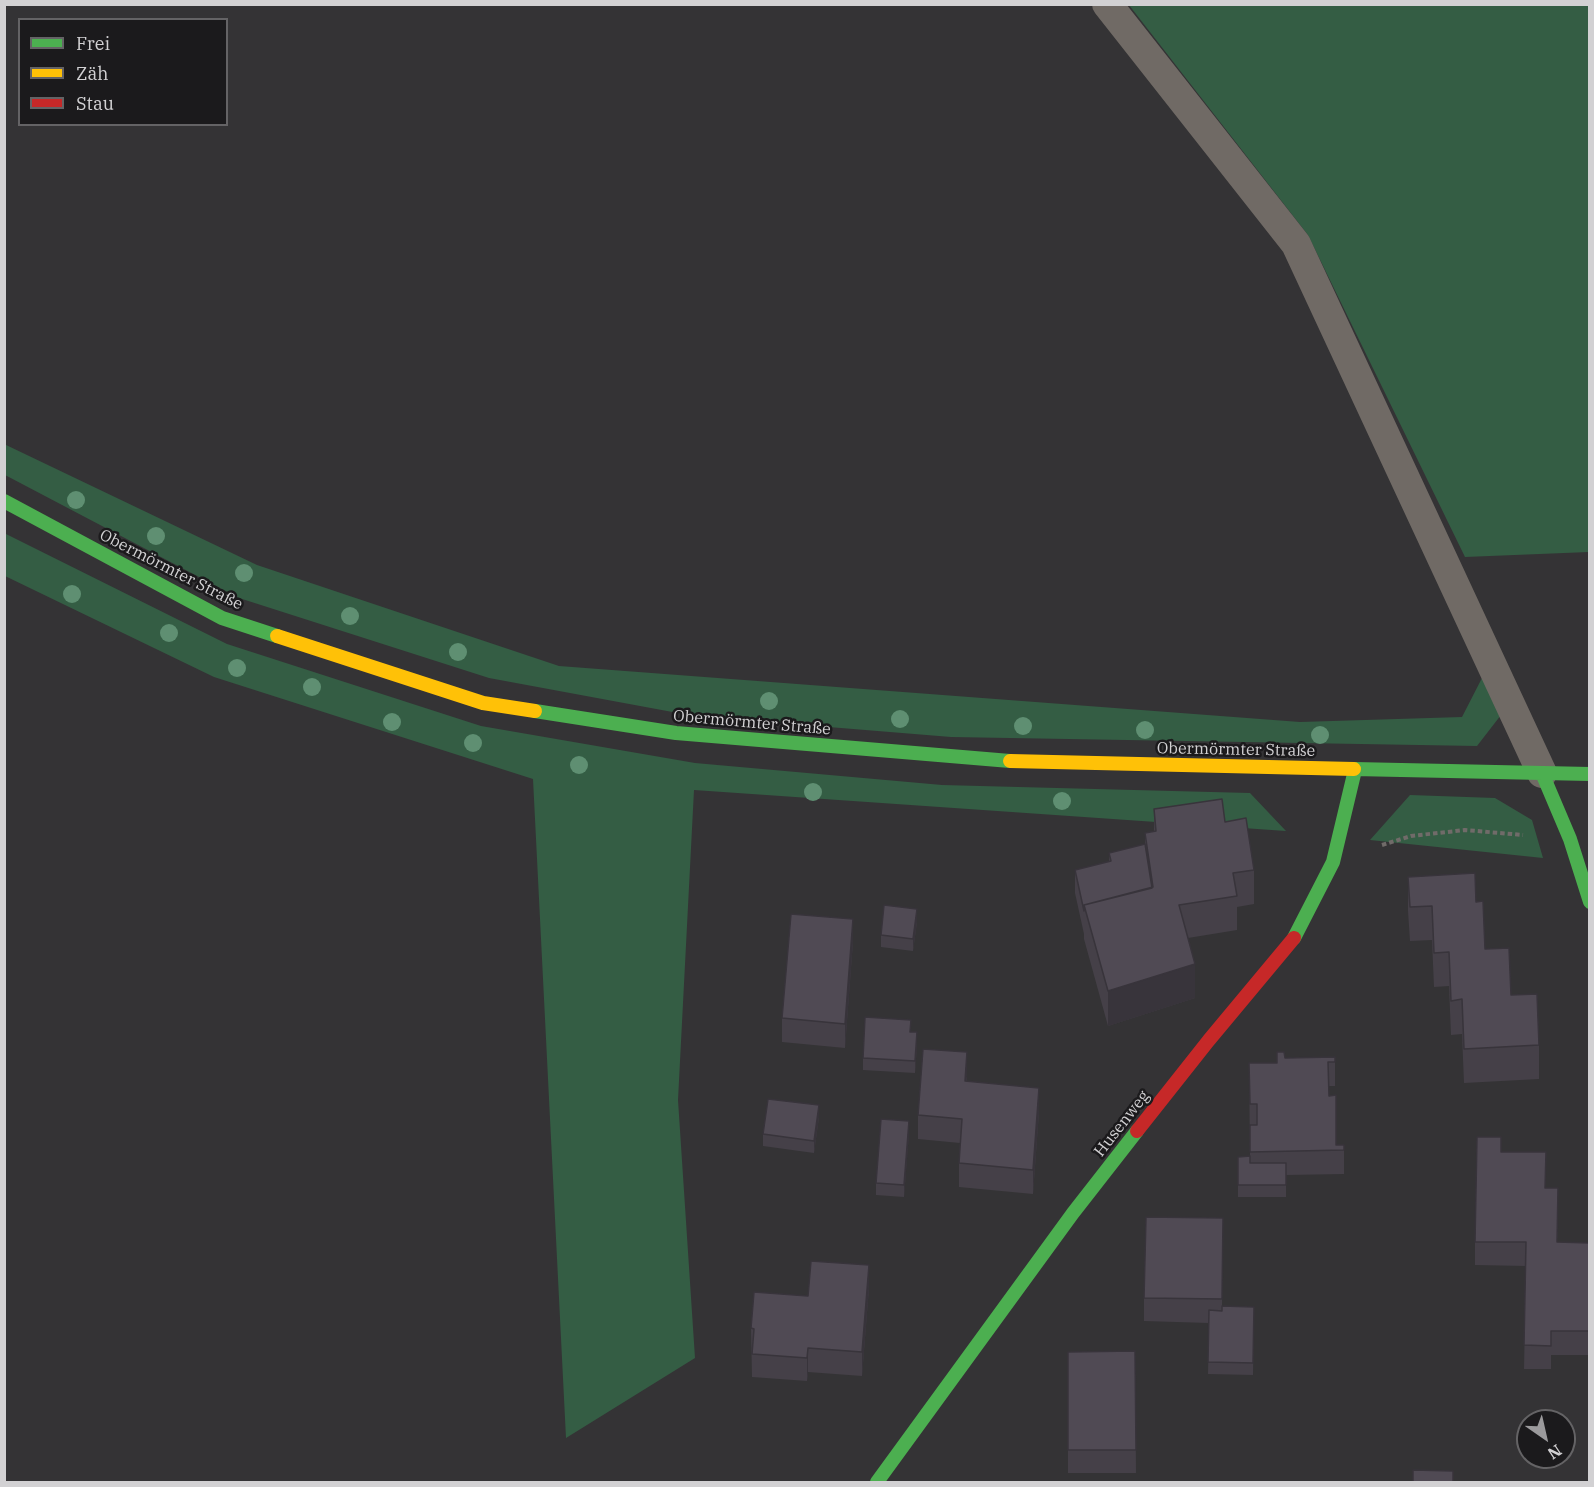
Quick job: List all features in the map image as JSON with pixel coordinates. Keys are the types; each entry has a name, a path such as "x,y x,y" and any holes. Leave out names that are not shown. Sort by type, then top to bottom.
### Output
{"main road":[{"name":"Obermörmter Straße","path":"4,501 222,618 483,703 676,733 990,760 1590,774"},
{"name":"Husenweg","path":"877,1482 1073,1214 1209,1040 1293,939 1333,862 1355,770"},
{"path":"1542,773 1570,839 1590,902"}],"lane":[{"path":"1107,4 1296,244 1542,773"}],"path":[{"path":"1333,862 1411,836 1465,830 1570,839"}],"green space":[{"path":"1129,5 1589,5 1589,552 1465,557 1308,235"},
{"path":"4,444 257,565 559,666 1300,722 1462,717 1482,678 1501,715 1477,746 951,737 694,716 489,678 239,598 5,475"},
{"path":"4,533 227,644 481,726 695,763 942,785 1250,793 1286,831 694,790 678,1100 695,1358 566,1438 533,779 214,677 5,576"},
{"path":"1410,795 1495,798 1532,820 1543,858 1370,840"}],"building":[{"path":"1222,799 1225,822 1246,818 1254,870 1233,873 1237,896 1179,905 1195,964 1108,991 1084,905 1153,887 1145,833 1156,831 1154,809"},
{"path":"1145,844 1152,888 1084,905 1084,911 1075,870 1111,861 1109,853"},
{"path":"1475,873 1476,902 1483,901 1485,949 1509,948 1511,995 1537,994 1539,1045 1464,1049 1462,999 1451,1001 1449,952 1434,953 1432,906 1410,907 1408,877"},
{"path":"884,905 917,909 913,939 881,935"},
{"path":"791,914 853,919 845,1024 782,1018"},
{"path":"865,1017 911,1020 910,1032 917,1032 915,1061 863,1058"},
{"path":"923,1049 967,1052 965,1081 1039,1088 1033,1170 959,1163 962,1119 918,1115"},
{"path":"1277,1052 1284,1052 1285,1058 1335,1057 1335,1062 1328,1062 1329,1096 1336,1095 1336,1145 1344,1145 1344,1150 1250,1152 1250,1125 1257,1125 1257,1104 1250,1104 1249,1063 1277,1063"},
{"path":"768,1099 819,1105 814,1141 763,1134"},
{"path":"881,1119 909,1121 904,1185 876,1183"},
{"path":"1477,1137 1501,1137 1501,1152 1546,1152 1545,1188 1558,1188 1557,1242 1590,1243 1590,1331 1551,1331 1551,1346 1524,1345 1526,1242 1475,1242"},
{"path":"1250,1156 1250,1163 1286,1163 1286,1185 1238,1185 1238,1157"},
{"path":"1146,1217 1223,1218 1222,1299 1144,1298"},
{"path":"811,1261 869,1265 862,1352 808,1348 807,1358 752,1354 754,1329 751,1328 754,1292 808,1296"},
{"path":"1222,1306 1254,1307 1253,1363 1208,1362 1209,1310 1222,1311"},
{"path":"1135,1351 1136,1450 1068,1450 1068,1352"},
{"path":"1413,1470 1453,1471 1453,1482 1413,1482"}],"traffic: fast":[{"path":"4,501 222,618 277,636"},
{"path":"535,711 676,733 1010,761"},
{"path":"1354,769 1590,774"},
{"path":"1294,938 1333,862 1355,770"},
{"path":"1542,773 1570,839 1590,902"},
{"path":"877,1482 1073,1213 1137,1131"}],"traffic: slow":[{"path":"277,636 483,703 535,711"},
{"path":"1010,761 1354,769"}],"traffic: jam":[{"path":"1137,1131 1294,938"}]}
